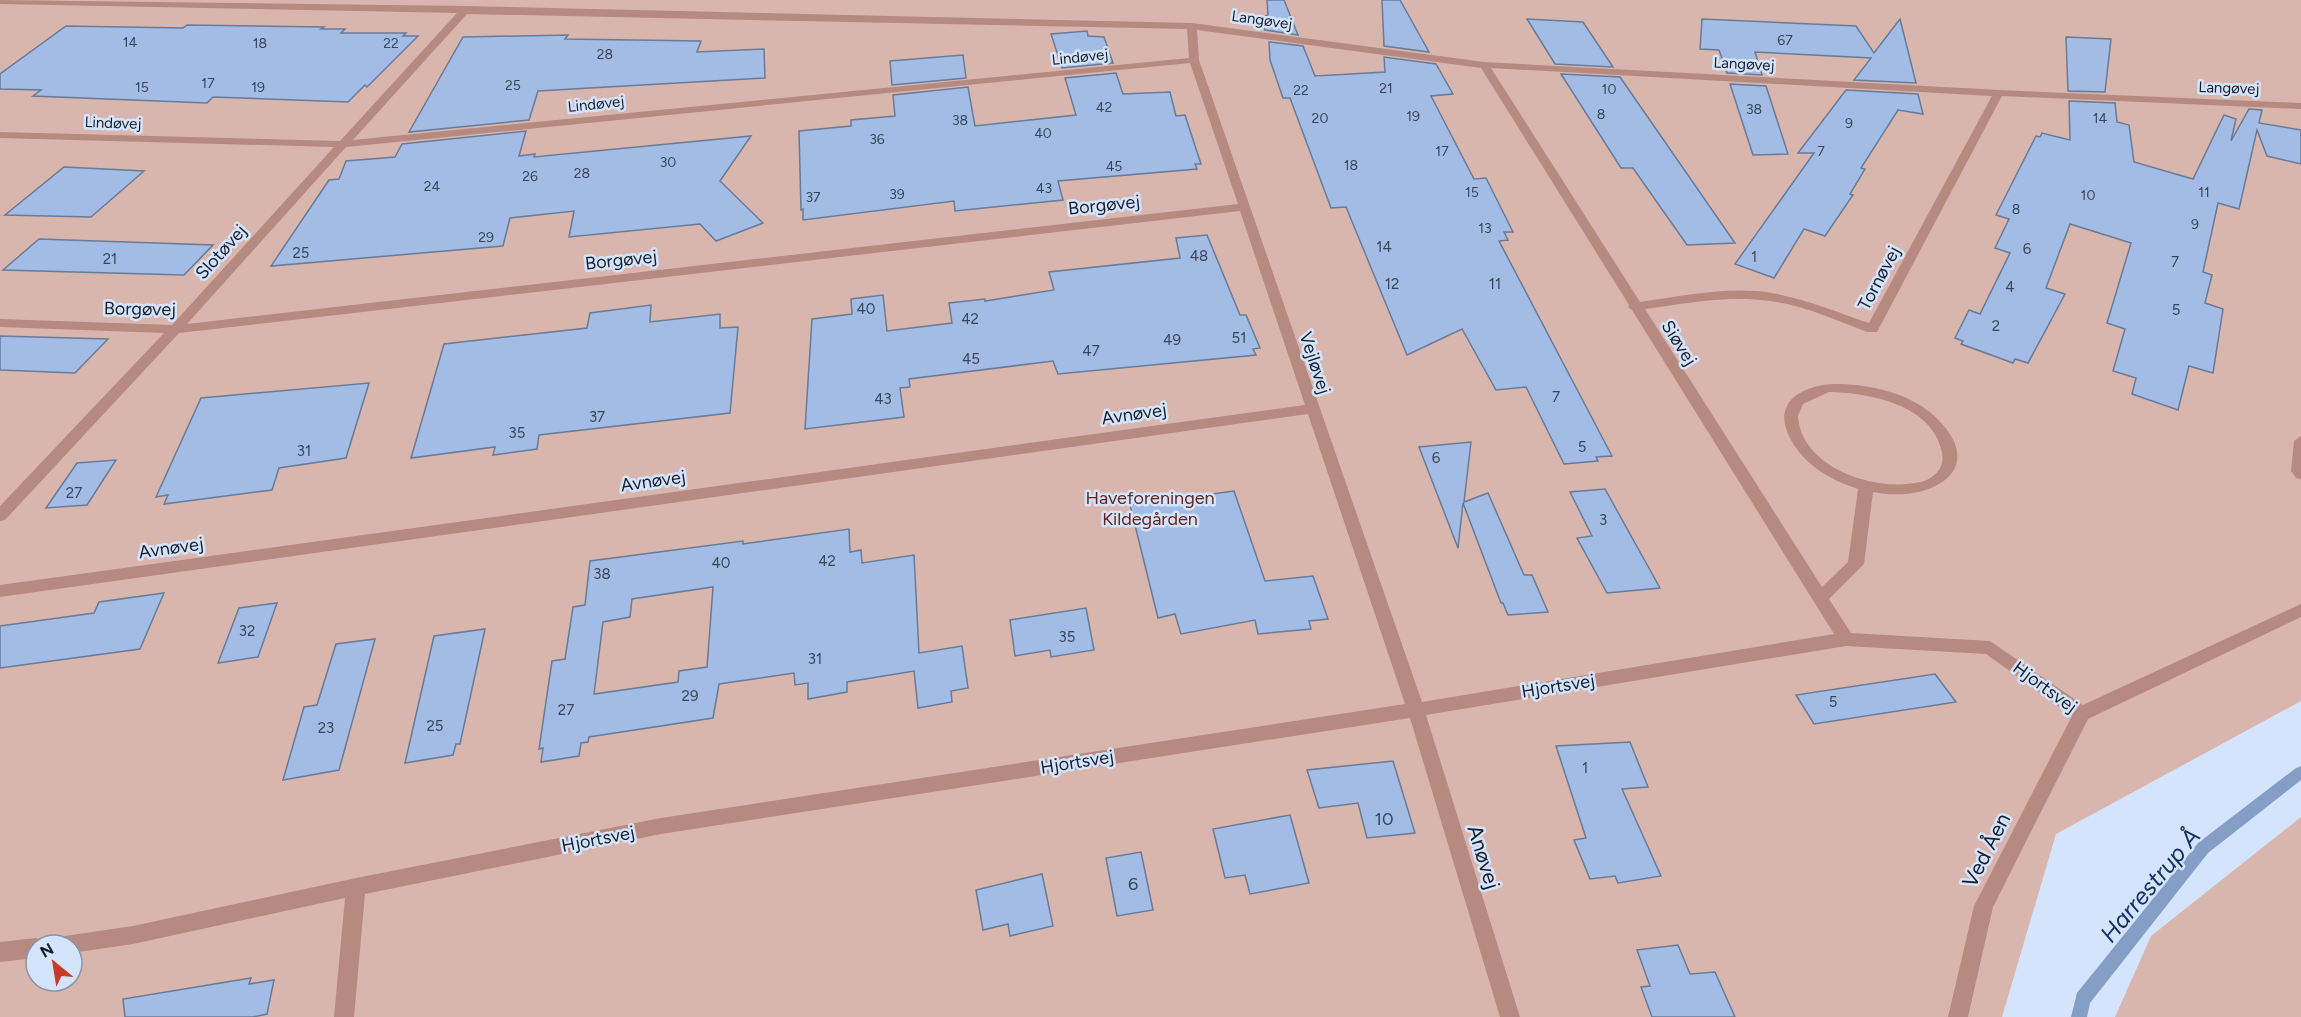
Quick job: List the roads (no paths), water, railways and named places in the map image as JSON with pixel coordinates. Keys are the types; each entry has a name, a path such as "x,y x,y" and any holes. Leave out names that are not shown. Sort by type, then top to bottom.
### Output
{"lane":[{"name":"Langøvej","path":"0,0 1192,26 1484,65 1999,93 2301,106"},
{"name":"Slotøvej","path":"0,516 175,329 466,9"},
{"name":"Vejløvej","path":"1192,26 1194,60 1311,409 1416,710"},
{"name":"Lindøvej","path":"0,135 344,144 1194,60"},
{"name":"Siøvej","path":"1484,65 1634,307 1846,639"},
{"name":"Tornøvej","path":"1634,307 1722,295 1770,297 1812,307 1872,329 1999,93"},
{"name":"Borgøvej","path":"0,323 175,329 1245,207"},
{"path":"1828,388 1870,391 1907,404 1930,419 1945,436 1952,454 1949,467 1938,480 1922,488 1896,490 1866,486 1829,470 1812,459 1796,441 1790,419 1795,404 1801,398 1828,388"},
{"name":"Avnøvej","path":"0,591 1311,409"},
{"path":"2301,441 2298,471 2301,474"},
{"path":"1820,598 1856,564 1866,486"},
{"path":"2082,714 2301,610"},
{"name":"Hjortsvej","path":"84,942 134,935 356,887 661,826 1416,710 1846,639 1990,648 2082,714"},
{"name":"Anøvej","path":"1416,710 1510,1017"},
{"name":"Ved Åen","path":"1958,1017 1984,906 2082,714"},
{"path":"344,1017 356,887"},
{"path":"0,952 24,949"}],"waterway":[{"name":"Harrestrup Å","path":"2079,1017 2083,999 2203,848 2301,772"}],"park label":[{"name":"Haveforeningen Kildegården","path":"1150,508"}]}
